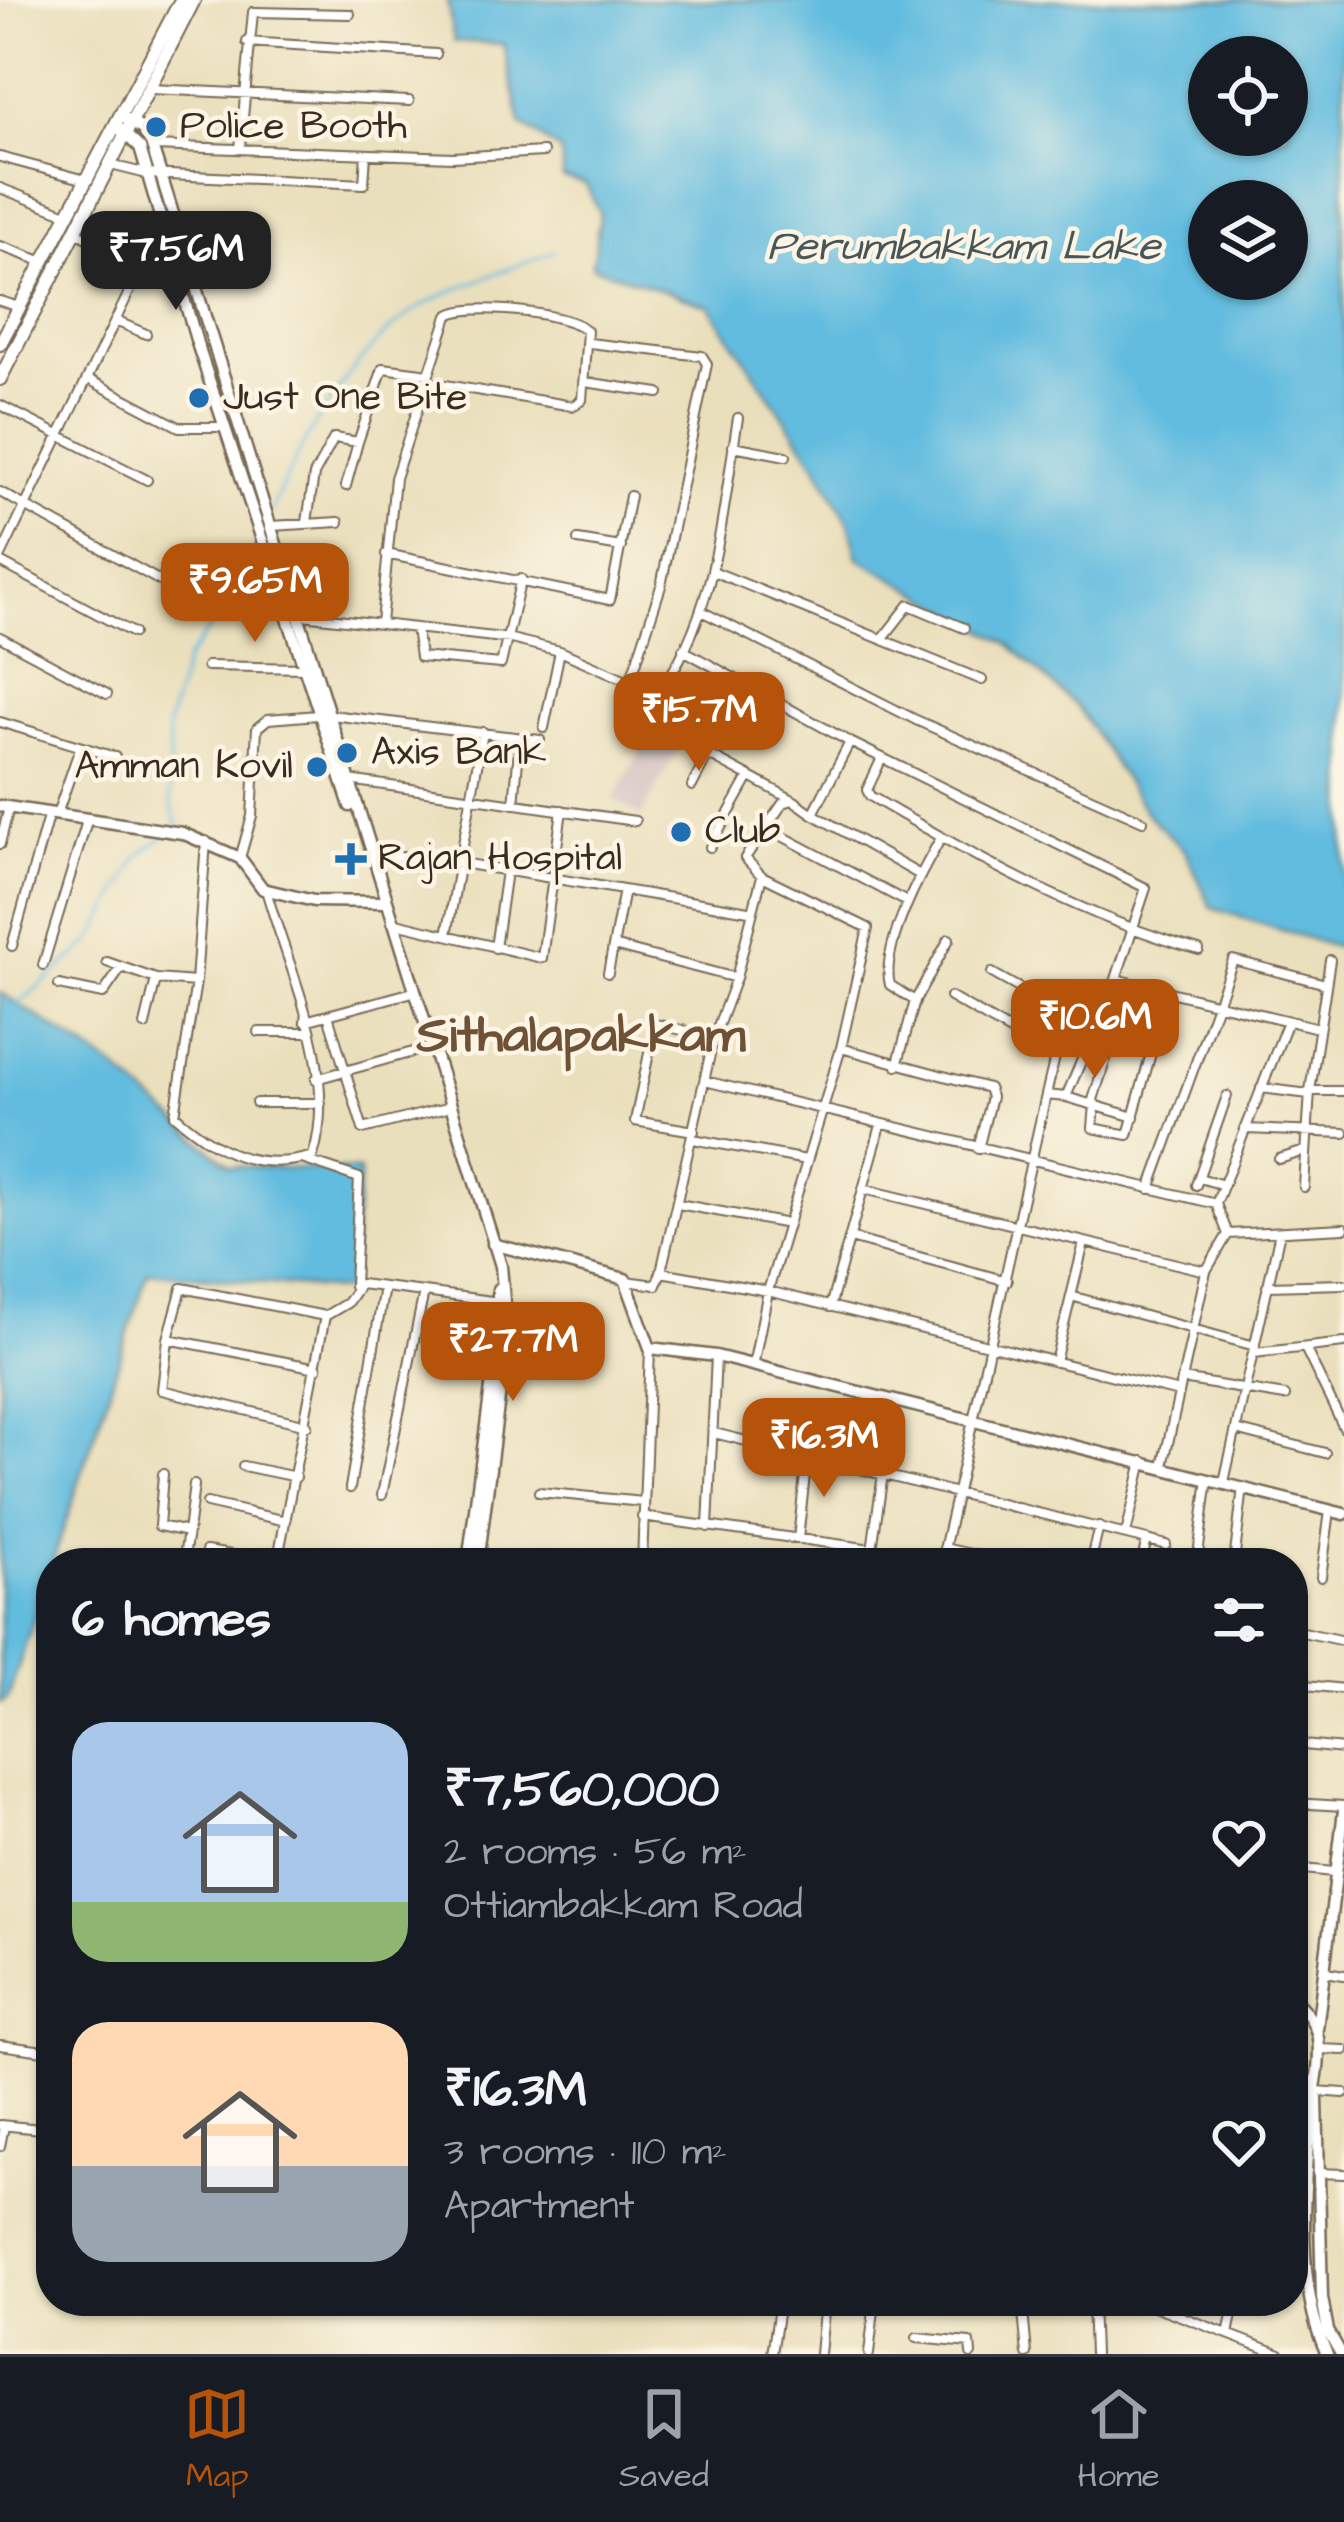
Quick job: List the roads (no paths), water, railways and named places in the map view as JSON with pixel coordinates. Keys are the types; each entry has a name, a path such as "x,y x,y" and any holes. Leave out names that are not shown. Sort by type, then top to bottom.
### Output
{"main road":[{"path":"0,379 110,165 181,0"},
{"path":"0,344 87,180 150,89 194,0"}],"street":[{"path":"240,149 253,12 350,14"},
{"path":"247,43 436,54"},
{"path":"150,89 409,101"},
{"path":"125,125 152,146 366,154 543,152"},
{"path":"125,125 153,174 271,524 303,668 350,780 369,851"},
{"path":"152,146 153,174 225,427 264,547 293,615 504,1283 507,1335 480,1548"},
{"path":"110,165 153,174 364,184 366,154"},
{"path":"0,157 87,180"},
{"path":"0,188 68,214"},
{"path":"74,230 133,271 135,280 0,560 134,633"},
{"path":"0,246 44,262"},
{"path":"0,301 21,307"},
{"path":"346,486 383,368 428,378 573,406 582,400 589,343 581,324 461,307 448,316 428,378 395,478 381,623"},
{"path":"118,322 146,334"},
{"path":"589,343 702,356 707,364 661,586 630,682"},
{"path":"88,379 179,427 225,427"},
{"path":"585,382 659,393"},
{"path":"0,405 148,480"},
{"path":"293,615 511,640 560,651 658,694 683,650 715,572 738,418"},
{"path":"308,521 314,475 334,438 358,442"},
{"path":"733,446 786,456"},
{"path":"0,492 160,581"},
{"path":"386,554 610,600 630,496"},
{"path":"271,524 339,522"},
{"path":"578,540 621,547"},
{"path":"715,572 982,680"},
{"path":"416,628 418,652 429,659 493,667 506,658 521,579"},
{"path":"883,638 909,605 964,628"},
{"path":"700,611 859,693 1143,821"},
{"path":"0,637 106,694"},
{"path":"683,650 850,742 1144,885 1134,932 1066,1097"},
{"path":"544,728 560,651"},
{"path":"207,667 303,668"},
{"path":"664,686 678,697 681,740 920,875"},
{"path":"241,858 252,816 257,728 268,718 324,715 541,740"},
{"path":"0,722 115,757"},
{"path":"447,935 483,732"},
{"path":"514,804 520,737"},
{"path":"813,814 850,742"},
{"path":"12,946 52,814 80,748"},
{"path":"692,786 709,754"},
{"path":"882,758 867,790 870,796 941,837 1134,932 1199,950"},
{"path":"710,847 749,777"},
{"path":"350,780 634,821"},
{"path":"753,1367 768,1292 842,1048 868,928 762,876 745,858 783,802 794,800"},
{"path":"0,844 5,806 182,833 206,840 241,858 266,890 278,933 294,963 321,1103 313,1156 304,1159 248,1159 213,1148 175,1115 196,982 206,840"},
{"path":"391,922 542,958 562,810"},
{"path":"43,965 87,820"},
{"path":"765,827 905,901"},
{"path":"915,1001 890,985 887,972 905,901 941,837"},
{"path":"369,851 749,911"},
{"path":"495,948 506,871"},
{"path":"493,1244 656,1285 714,1036 736,978 749,911 762,876"},
{"path":"266,890 314,901 385,902"},
{"path":"608,973 624,890"},
{"path":"897,1066 915,1001 949,939"},
{"path":"613,946 736,978"},
{"path":"1304,1187 1309,1092 1330,959"},
{"path":"1150,1189 1233,960 1326,984"},
{"path":"107,962 156,979 196,982"},
{"path":"59,985 103,994 121,968"},
{"path":"944,1548 1065,1013 992,973"},
{"path":"145,1025 156,979"},
{"path":"1116,979 1318,1028"},
{"path":"259,1032 306,1026 328,1015 413,992"},
{"path":"950,997 1054,1056"},
{"path":"1100,1013 1118,1017 1149,1024 1157,1032 1128,1135 1093,1128 1094,1104 1118,1017"},
{"path":"328,1015 363,1129 450,1107"},
{"path":"1228,1234 1216,1204 1288,1021"},
{"path":"714,1036 655,1024 635,1121 806,1160"},
{"path":"316,1079 431,1047"},
{"path":"842,1048 992,1092 978,1149"},
{"path":"705,1081 1216,1204"},
{"path":"1261,1088 1344,1091"},
{"path":"1046,1095 1134,1117"},
{"path":"1224,1185 1198,1181 1227,1096"},
{"path":"256,1103 321,1103"},
{"path":"830,1307 880,1125"},
{"path":"1245,1129 1344,1132"},
{"path":"1279,1159 1305,1151"},
{"path":"304,1159 358,1178 351,1299 325,1316 182,1288 168,1339 162,1390 307,1425"},
{"path":"864,1189 1206,1271"},
{"path":"678,1204 788,1224"},
{"path":"1228,1234 1344,1228"},
{"path":"1224,1482 1280,1232"},
{"path":"1163,1466 1206,1271 1228,1234"},
{"path":"850,1238 1007,1281"},
{"path":"1055,1362 1084,1243"},
{"path":"470,1548 500,1302 493,1244"},
{"path":"662,1271 768,1292 1179,1392"},
{"path":"626,1281 650,1348 642,1548"},
{"path":"1267,1286 1344,1284"},
{"path":"355,1288 385,1287 500,1302"},
{"path":"350,1488 385,1287"},
{"path":"382,1496 424,1292"},
{"path":"1071,1296 1255,1350 1344,1343"},
{"path":"280,1548 325,1316"},
{"path":"168,1339 317,1369"},
{"path":"650,1348 716,1356 1344,1514"},
{"path":"1305,1348 1344,1428"},
{"path":"708,1527 716,1356"},
{"path":"1182,1379 1285,1396"},
{"path":"1236,1430 1325,1453"},
{"path":"713,1433 1166,1546"},
{"path":"798,1539 807,1456"},
{"path":"1126,1534 1143,1461"},
{"path":"243,1466 296,1477"},
{"path":"163,1474 156,1524 188,1532"},
{"path":"872,1548 883,1474"},
{"path":"1199,1548 1208,1478"},
{"path":"186,1548 194,1485"},
{"path":"1236,1548 1243,1487"},
{"path":"539,1492 643,1502"},
{"path":"206,1503 286,1521"},
{"path":"1322,1577 1330,1511"},
{"path":"642,1516 859,1548"},
{"path":"1094,1548 1099,1527"},
{"path":"1145,1548 1147,1540"},
{"path":"1308,1633 1344,1641"},
{"path":"1308,1685 1344,1689"},
{"path":"1308,1745 1344,1749"},
{"path":"1308,1804 1344,1808 1334,1872 1337,1902 1317,2032 1312,2173 1310,2289 1314,2321 1327,2354"},
{"path":"1308,1869 1334,1872"},
{"path":"1326,1972 1344,1975"},
{"path":"1308,2020 1317,2032"},
{"path":"0,2045 36,2051"},
{"path":"1318,2049 1344,2050"},
{"path":"1308,2085 1344,2093"},
{"path":"1316,2089 1310,2120 1324,2317 1341,2354"},
{"path":"0,2146 2,2125 36,2128"},
{"path":"1308,2173 1344,2174"},
{"path":"772,2354 778,2316"},
{"path":"820,2354 824,2316"},
{"path":"869,2354 873,2316"},
{"path":"1024,2316 1028,2354"},
{"path":"1093,2316 1094,2354"},
{"path":"1181,2316 1280,2354"},
{"path":"1228,2334 1232,2316"},
{"path":"917,2338 970,2343 971,2354"}],"water":[{"name":"Perumbakkam Lake","path":"447,0 1344,0 1344,950 1212,908 1185,851 1147,814 1078,708 1008,643 858,558 849,523 816,464 709,306 592,266 600,214 586,184 563,178 561,152 521,124 503,44 454,41"},
{"path":"0,992 112,1066 230,1166 360,1171 349,1291 148,1272 57,1548 36,1548 36,1613 8,1698 0,1703"}],"waterway":[{"path":"272,510 331,399 394,326 450,292 554,251"},
{"path":"178,827 171,804 168,724 186,660 242,584 259,541"},
{"path":"16,1006 91,942 140,854 165,836"}],"place":[{"name":"Police Booth","path":"156,127"},
{"name":"Just One Bite","path":"199,398"},
{"name":"Axis Bank","path":"347,753"},
{"name":"Amman Kovil","path":"317,767"},
{"name":"Club","path":"681,832"},
{"name":"Rajan Hospital","path":"351,859"}],"district":[{"name":"Sithalapakkam","path":"581,1036"}]}
